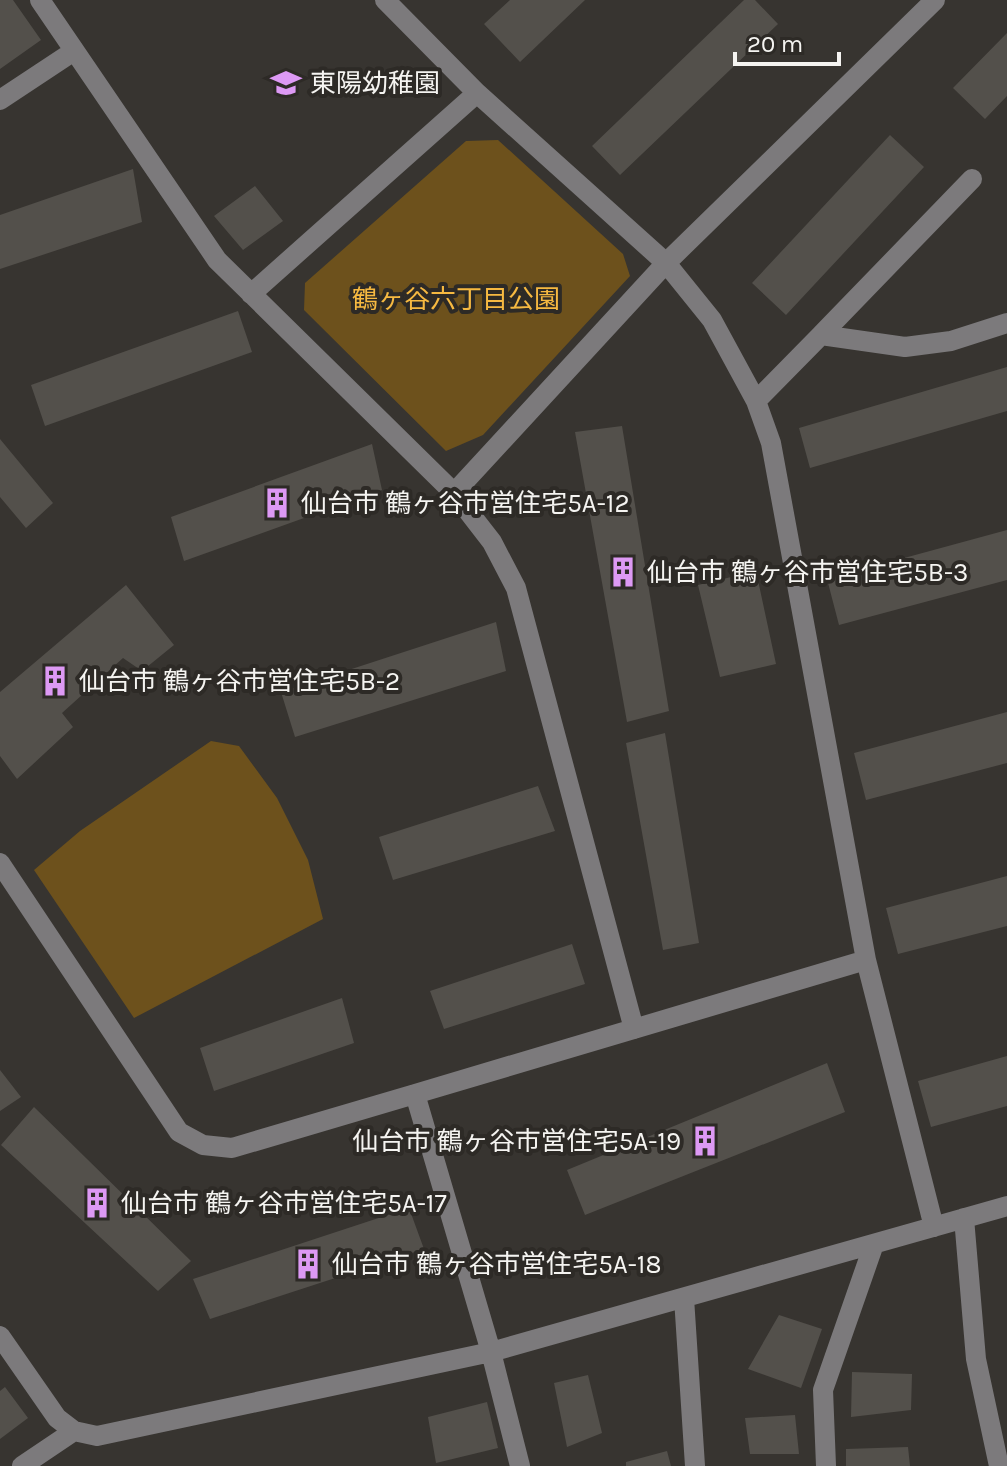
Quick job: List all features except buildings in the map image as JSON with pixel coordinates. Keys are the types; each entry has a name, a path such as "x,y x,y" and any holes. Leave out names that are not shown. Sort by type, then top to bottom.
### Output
{"street":[{"path":"40,0 217,260 454,493 492,542 516,588 634,1029"},
{"path":"385,0 477,93 666,263 712,320 756,401 771,443 866,960 934,1227"},
{"path":"454,493 666,263 935,0"},
{"path":"0,100 74,51"},
{"path":"251,294 477,93"},
{"path":"756,401 972,179"},
{"path":"821,335 905,347 951,341 1007,323"},
{"path":"0,863 179,1132 203,1145 232,1148 866,960"},
{"path":"415,1094 491,1352 520,1466"},
{"path":"0,1336 57,1418 74,1431 97,1436 491,1352 1007,1206"},
{"path":"964,1218 976,1359 999,1466"},
{"path":"826,1466 823,1390 874,1244"},
{"path":"684,1298 695,1466"},
{"path":"22,1466 74,1431"}],"green space":[{"name":"鶴ヶ谷六丁目公園","path":"498,140 623,254 630,276 483,435 446,451 304,310 305,283 466,141"},
{"path":"211,741 239,746 277,798 308,860 323,919 134,1018 34,870 80,831"}],"place":[{"name":"東陽幼稚園","path":"286,83"},
{"name":"仙台市 鶴ヶ谷市営住宅5A-12","path":"277,503"},
{"name":"仙台市 鶴ヶ谷市営住宅5B-3","path":"623,572"},
{"name":"仙台市 鶴ヶ谷市営住宅5B-2","path":"55,681"},
{"name":"仙台市 鶴ヶ谷市営住宅5A-19","path":"705,1141"},
{"name":"仙台市 鶴ヶ谷市営住宅5A-17","path":"97,1203"},
{"name":"仙台市 鶴ヶ谷市営住宅5A-18","path":"308,1264"}]}
